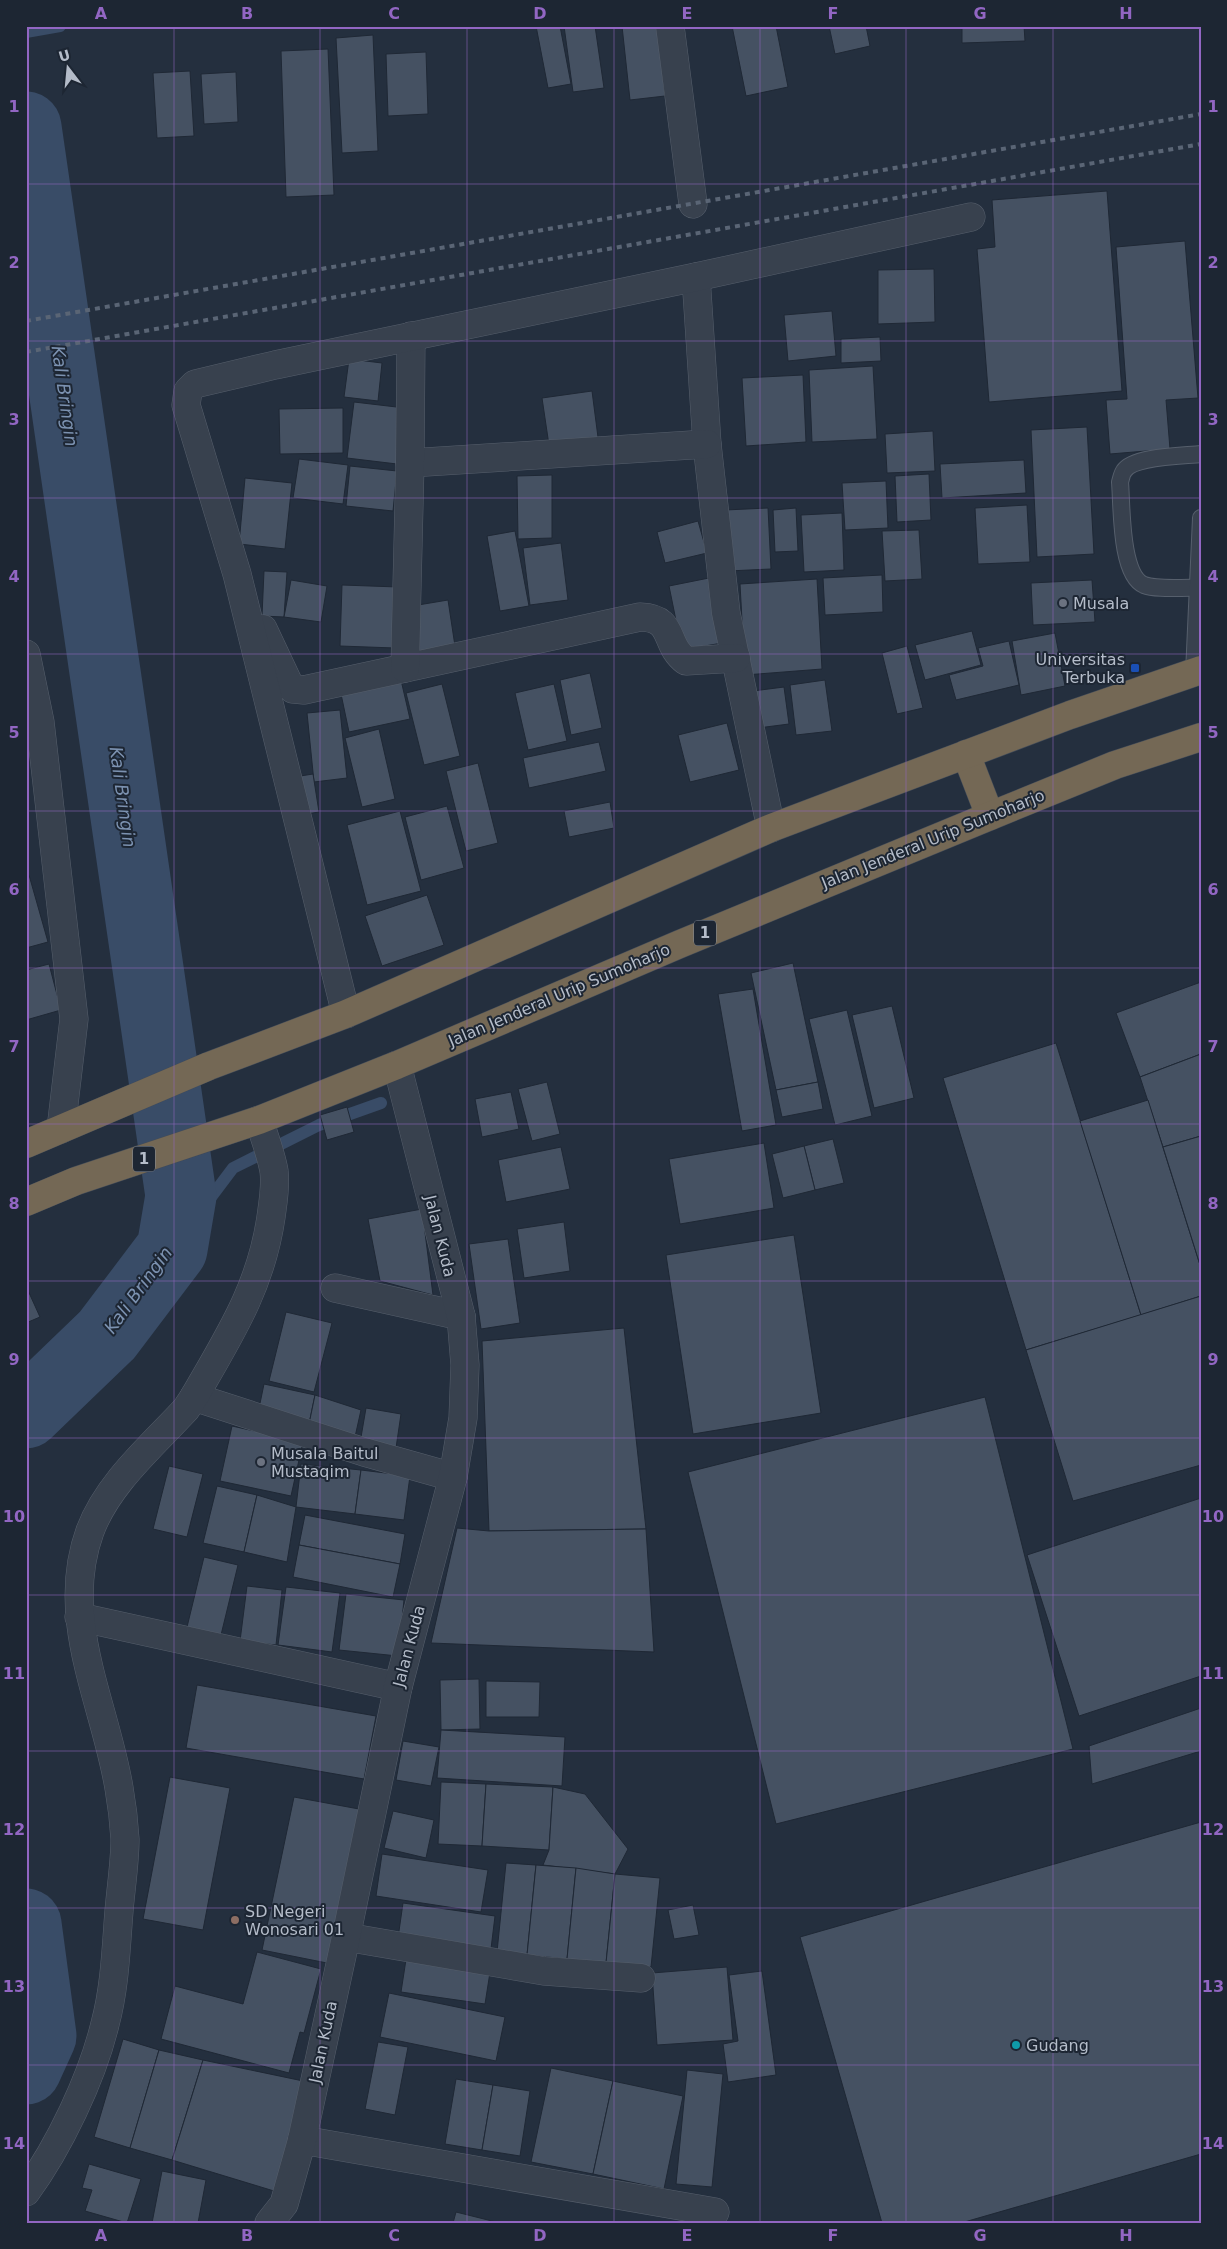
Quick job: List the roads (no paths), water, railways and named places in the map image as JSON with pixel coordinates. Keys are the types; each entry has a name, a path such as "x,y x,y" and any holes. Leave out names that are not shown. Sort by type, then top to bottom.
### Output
{"highway":[{"path":"26,1144 208,1066 346,1014 772,828 1070,715 1197,672"},
{"name":"Jalan Jenderal Urip Sumoharjo","path":"26,1202 76,1181 212,1137 262,1130 397,1065 680,944 1115,765 1201,737"},
{"path":"966,754 990,816"}],"street":[{"path":"670,26 694,204"},
{"path":"346,1014 237,574 186,405 188,391 195,384 275,365 971,217"},
{"path":"696,277 707,444 726,613 772,828"},
{"path":"405,668 411,336"},
{"path":"410,463 707,444"},
{"path":"237,574 288,682 293,688 304,690 640,617 654,617 665,625 678,655 686,661 736,658"},
{"path":"26,654 40,722 74,1019 72,1124"},
{"name":"Jalan Kuda","path":"269,2223 284,2204 302,2140 398,1687 453,1477 463,1418 465,1365 461,1316 397,1065"},
{"path":"26,2192 37,2177 60,2136 90,2071 106,2024 114,1977 125,1839 119,1787 88,1667 79,1617 80,1574 90,1532 103,1503 121,1480 186,1409 242,1314 259,1274 272,1210 274,1171 262,1130"},
{"path":"335,1288 461,1316"},
{"path":"194,1397 364,1452 453,1477"},
{"path":"79,1617 398,1687"},
{"path":"346,1937 544,1971 641,1978"},
{"path":"302,2140 715,2212"}],"lane":[{"path":"1199,588 1144,585 1134,576 1126,557 1120,482 1124,470 1133,464 1164,457 1201,454"},
{"path":"1197,672 1201,518"}],"waterway":[{"path":"26,32 60,26"},
{"name":"Kali Bringin","path":"26,127 181,1196 172,1249 107,1335 26,1413"},
{"path":"172,1249 233,1168 319,1125 381,1103"},
{"name":"Kali Bringin","path":"26,1924 41,2036 26,2069"}],"railway":[{"path":"26,321 1201,114"},
{"path":"26,352 1201,144"}],"place":[{"name":"Musala","path":"1063,603"},
{"name":"Universitas Terbuka","path":"1135,668"},
{"name":"Musala Baitul Mustaqim","path":"261,1462"},
{"name":"SD Negeri Wonosari 01","path":"235,1920"},
{"name":"Gudang","path":"1016,2045"}]}
